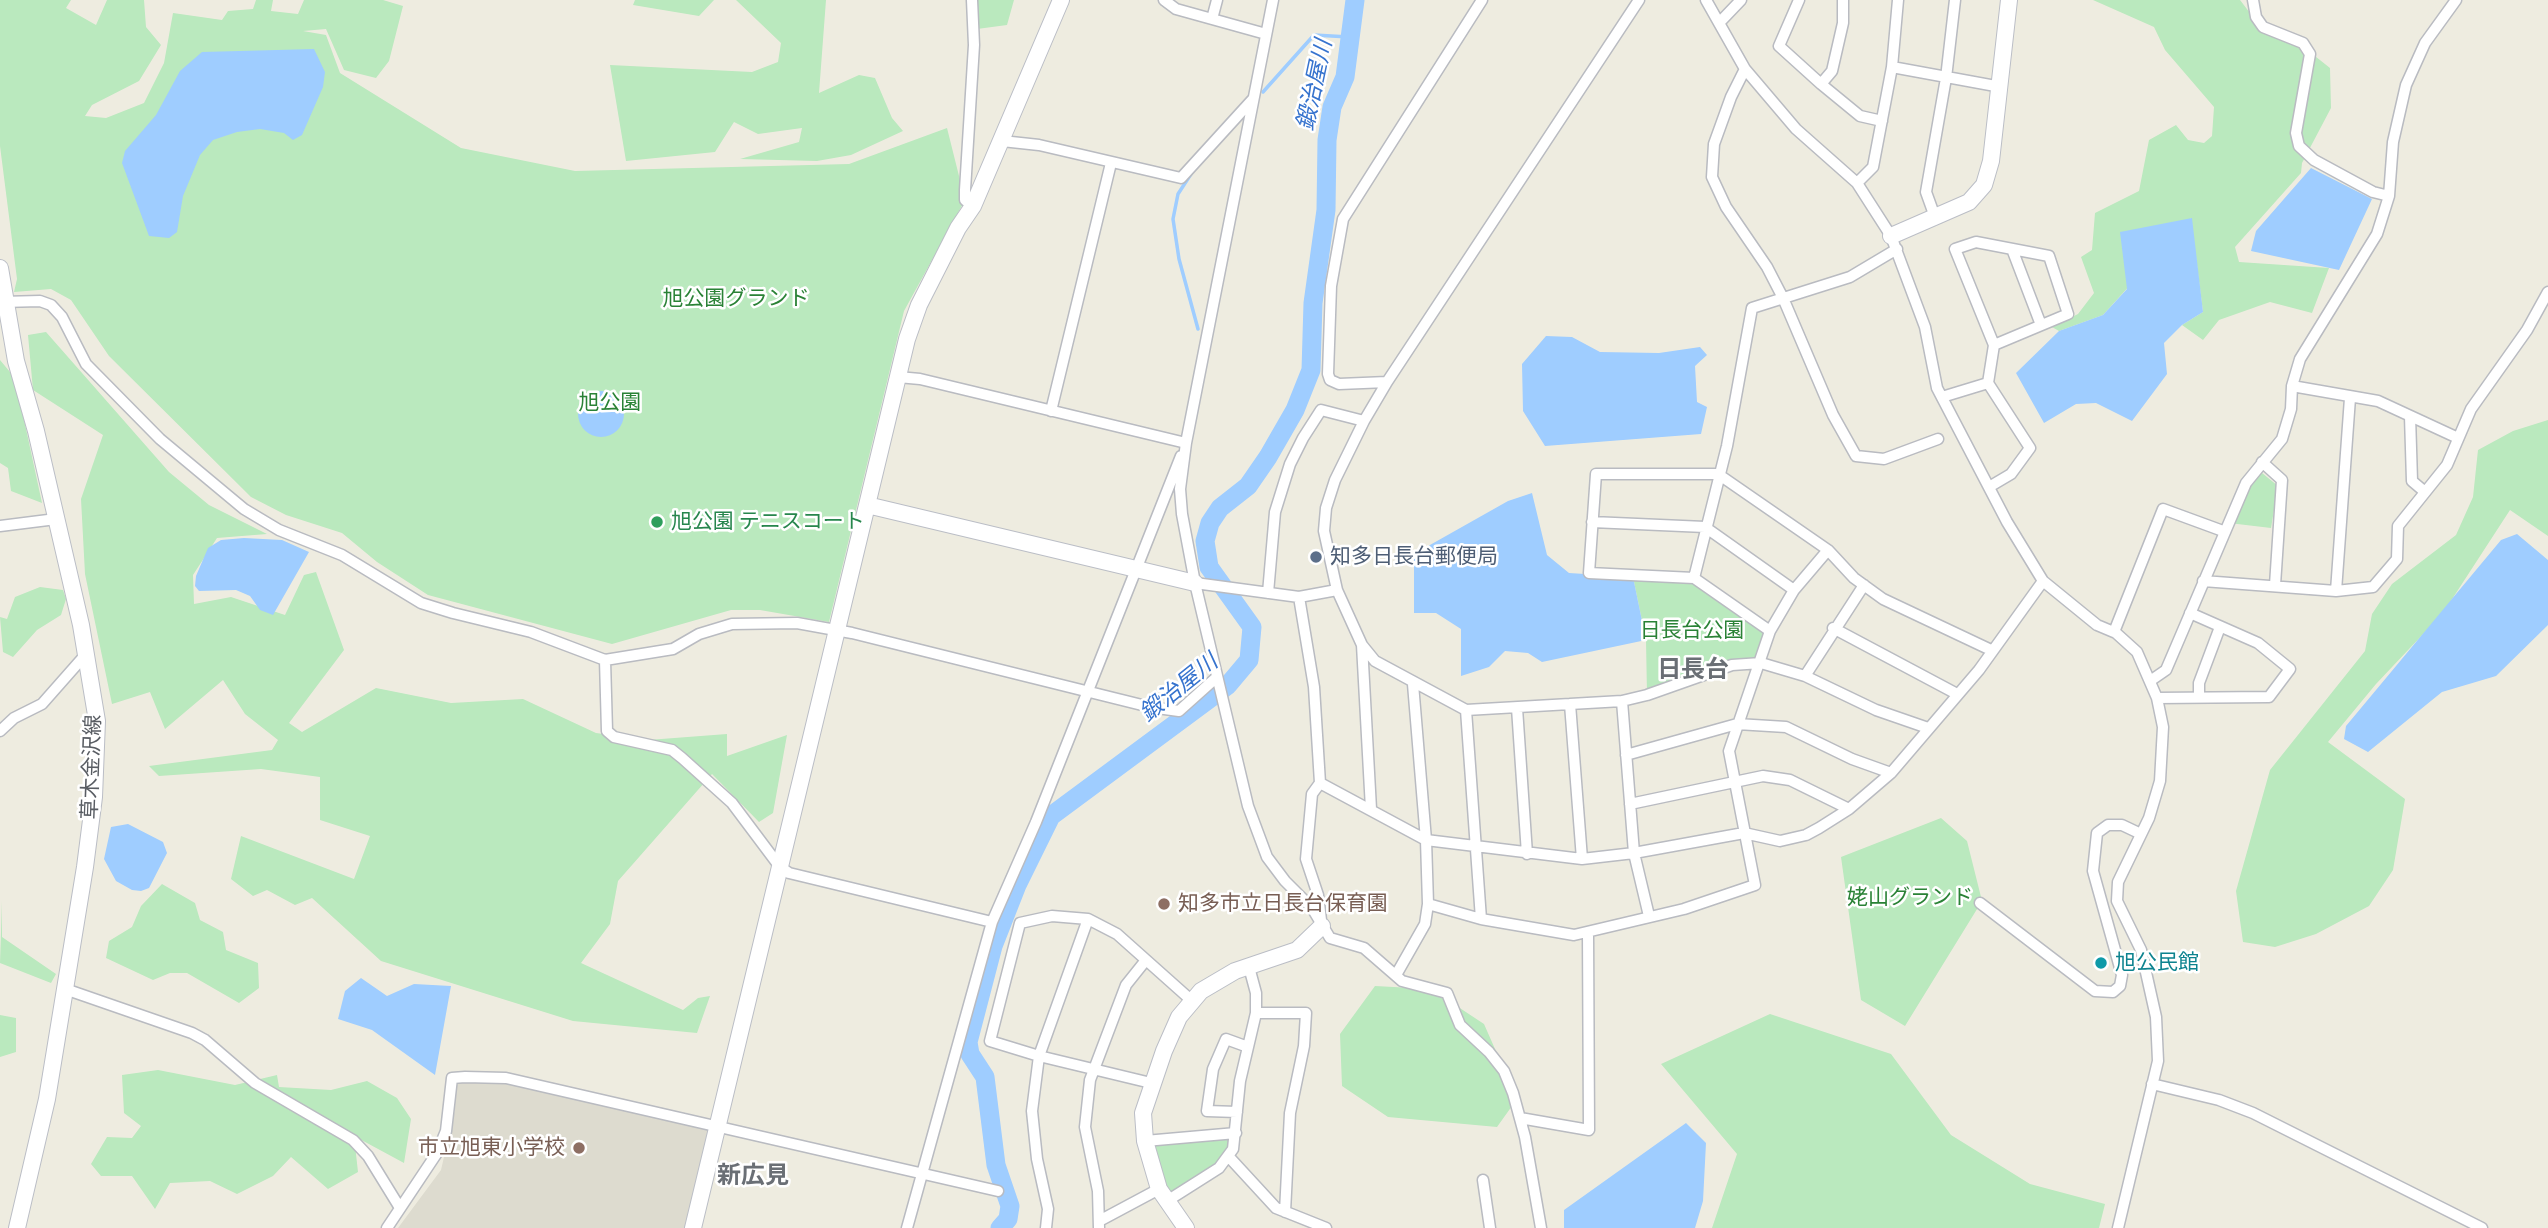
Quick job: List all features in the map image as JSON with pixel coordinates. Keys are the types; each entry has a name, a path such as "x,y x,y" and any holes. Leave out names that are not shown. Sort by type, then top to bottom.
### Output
{"street":[{"path":"972,0 972,82 965,200 973,206"},
{"path":"693,1228 898,377 919,305 958,228 973,206 1061,0"},
{"path":"1164,0 1176,9 1266,34"},
{"path":"1212,19 1217,0"},
{"path":"1273,0 1186,443 1180,489 1195,583 1256,834 1267,857 1285,881 1312,908 1330,938 1364,948 1402,981 1447,993 1460,1025 1504,1072 1520,1118 1540,1228"},
{"path":"1387,382 1339,384 1330,380 1328,373 1331,286 1343,219 1482,0"},
{"path":"1639,0 1364,421 1335,480 1326,508 1324,531 1338,590 1362,645 1379,665 1466,710 1622,701 1732,665 1760,663 1805,676 1876,710 1928,728"},
{"path":"1706,0 1745,69 1796,129 1857,183 1894,243 1925,327 1937,388 2043,581 2097,625 2114,632 2137,652 2157,698 2162,727 2160,782 2150,818 2118,882 2117,901 2141,950 2156,1017 2158,1061 2118,1228"},
{"path":"1719,23 1741,0"},
{"path":"1799,0 1779,46 1860,116 1882,121"},
{"path":"1821,84 1832,71 1843,23 1843,0"},
{"path":"1857,183 1874,167 1892,68 1898,0"},
{"path":"1935,217 1926,192 1946,78 1955,0"},
{"path":"1694,578 1727,446 1752,308 1850,277 1894,243 1935,217 1969,202 1984,185 1991,162 2009,0"},
{"path":"2253,0 2256,17 2263,27 2303,43 2310,54 2297,132 2299,146 2315,160 2373,192 2389,196"},
{"path":"2150,681 2166,670 2223,531 2246,483 2282,439 2300,359 2377,234 2389,196 2393,142 2406,85 2425,43 2456,0"},
{"path":"1892,68 2001,87"},
{"path":"1745,69 1731,97 1714,144 1713,177 1726,207 1767,267 1783,298 1833,415 1856,456 1884,459 1938,439"},
{"path":"1002,141 1039,145 1181,178 1252,99"},
{"path":"1051,411 1111,163"},
{"path":"1989,487 2011,474 2030,448 1988,383 1994,345 1955,249 1976,242 2049,256 2068,313 1994,345"},
{"path":"2012,249 2041,325"},
{"name":"草木金沢線","path":"0,268 2,302 87,653 97,721 94,797 65,989 47,1099 17,1228"},
{"path":"2203,581 2336,591 2373,587 2397,559 2398,526 2447,465 2471,409 2527,330 2548,292"},
{"path":"2,302 40,301 51,305 62,317 86,364 160,439 244,509 268,523 342,555 421,603 531,632 605,660 673,649 699,634 732,624 797,623 1150,707 1179,711 1217,677"},
{"path":"898,377 920,379 1186,443"},
{"path":"1942,397 1988,383"},
{"path":"2292,386 2378,401 2458,438"},
{"path":"2336,591 2350,398"},
{"path":"1268,593 1275,512 1290,464 1303,438 1321,410 1364,421"},
{"path":"2410,416 2412,481 2425,492"},
{"path":"907,1228 992,922 1035,822 1186,443"},
{"path":"2262,462 2282,480 2276,585"},
{"path":"1770,631 1694,578 1589,573 1596,474 1718,474 1828,550 1864,585 1916,617 1991,650"},
{"path":"867,505 1195,583 1299,597 1338,590"},
{"path":"2114,632 2163,509 2223,531"},
{"path":"0,526 56,519"},
{"path":"1592,522 1705,527 1794,590"},
{"path":"1428,904 1481,919 1574,935 1684,909 1755,885 1729,751 1770,631 1794,590 1828,550"},
{"path":"1320,783 1426,840 1527,854 1582,859 1634,853 1744,832 1780,841 1806,835 1849,809 1891,773 1957,694 2043,581"},
{"path":"1805,676 1833,628 1864,585"},
{"path":"1299,597 1314,687 1320,783 1312,794 1306,859 1318,895 1322,926"},
{"path":"2157,698 2269,697 2290,669 2258,643 2190,612"},
{"path":"2199,697 2199,683 2220,626"},
{"path":"1833,628 1957,694"},
{"path":"1362,645 1371,809"},
{"path":"0,731 51,695 87,653"},
{"path":"605,660 607,731 614,737 672,750 732,803 780,867 789,873 992,922"},
{"path":"1396,975 1425,924 1428,904 1426,840 1413,684"},
{"path":"1622,701 1634,853 1649,916"},
{"path":"1570,704 1582,859"},
{"path":"1517,708 1527,854"},
{"path":"1466,710 1481,919"},
{"path":"1626,755 1737,724 1786,727 1852,759 1891,773"},
{"path":"1630,804 1733,780 1763,776 1790,780 1849,809"},
{"path":"1980,904 2095,991 2113,992 2120,985 2122,975 2093,871 2096,833 2108,825 2122,825 2141,834"},
{"path":"1151,1083 1039,1056 990,1041 1020,923 1052,916 1088,919 1117,934 1191,1000"},
{"path":"1046,1228 1048,1209 1037,1159 1032,1111 1039,1056 1088,919"},
{"path":"1186,1228 1163,1195 1144,1141 1143,1112 1151,1083 1180,1017 1191,1000 1218,979 1297,950 1322,926"},
{"path":"1520,1118 1589,1130 1588,933"},
{"path":"1146,960 1126,985 1094,1069 1085,1127 1100,1224 1219,1168 1229,1157 1236,1133 1240,1081 1256,1013 1256,993 1249,967"},
{"path":"65,989 192,1033 205,1040 230,1066 255,1083 353,1140 368,1156 400,1208"},
{"path":"1256,1013 1306,1013 1304,1046 1290,1113 1285,1212"},
{"path":"1237,1112 1206,1111 1213,1069 1226,1040 1248,1046"},
{"path":"387,1228 442,1142 451,1106 452,1078 506,1078 998,1191"},
{"path":"2152,1084 2219,1100 2252,1112 2482,1228"},
{"path":"1144,1141 1236,1133"},
{"path":"1229,1157 1276,1208 1326,1228"},
{"path":"1483,1180 1490,1228"}],"shaded area":[{"name":"市立旭東小学校","path":"460,1081 505,1082 718,1127 693,1228 398,1228 441,1170 455,1109 456,1084"}],"green space":[{"name":"旭公園","path":"0,0 71,0 66,8 96,25 107,0 144,0 146,27 161,45 139,81 92,105 85,116 106,118 144,103 164,63 173,13 222,20 228,11 253,9 256,0 273,0 271,11 298,14 304,0 383,0 403,6 389,61 376,78 344,70 326,29 303,31 326,35 340,73 461,148 575,171 849,164 947,128 965,200 904,311 829,622 760,610 731,610 612,644 428,595 377,562 342,533 286,515 251,497 109,356 71,300 51,289 14,292 17,279 0,146"},
{"path":"635,0 714,0 699,16 633,5"},
{"path":"736,0 826,0 819,93 859,75 875,78 892,118 903,131 851,155 817,161 740,159 799,142 802,128 758,134 734,122 715,152 626,161 610,65 752,72 778,62 781,43"},
{"path":"976,0 1014,0 1007,25 977,29"},
{"path":"2093,0 2240,0 2263,30 2301,45 2330,68 2331,108 2302,163 2301,173 2235,247 2239,262 2329,268 2312,313 2270,302 2219,320 2203,340 2182,325 2203,312 2191,218 2103,315 2059,331 2052,327 2078,314 2094,293 2081,257 2092,250 2095,213 2139,191 2149,140 2176,125 2188,140 2204,143 2212,136 2214,107 2165,50 2154,27"},
{"path":"46,332 169,472 209,505 267,534 217,538 193,575 194,604 231,597 285,615 304,575 316,572 344,650 289,723 302,732 376,688 451,703 523,699 596,733 648,740 727,734 727,756 787,735 773,813 759,822 712,774 618,881 610,924 581,963 683,1010 698,998 710,996 697,1033 573,1021 381,961 312,898 295,905 267,890 253,896 231,879 241,836 354,879 370,836 320,820 320,777 261,769 159,776 149,766 272,750 278,740 245,714 223,680 165,729 150,692 112,704 85,574 81,499 103,435 33,390 28,335"},
{"path":"0,360 15,378 42,503 11,491 8,468 0,463"},
{"path":"2548,420 2548,536 2510,510 2443,613 2376,684 2328,742 2405,799 2393,870 2369,906 2316,934 2275,947 2243,942 2236,891 2270,770 2365,651 2372,614 2392,584 2456,535 2473,497 2478,450 2513,431"},
{"path":"2262,473 2278,486 2271,528 2229,523 2248,485"},
{"name":"日長台公園","path":"1633,577 1694,578 1770,631 1761,663 1732,665 1647,695 1646,640"},
{"path":"40,587 63,590 66,599 61,615 37,630 13,657 3,652 0,617 7,619 15,597"},
{"name":"姥山グランド","path":"1941,818 1967,841 1982,901 1905,1026 1861,1000 1841,857"},
{"path":"162,884 195,903 200,920 223,932 226,950 258,963 259,988 239,1003 187,973 170,973 153,980 106,958 109,941 132,927 141,906"},
{"path":"2,901 2,937 56,974 51,983 0,963"},
{"path":"1375,986 1431,989 1484,1024 1517,1099 1497,1127 1388,1117 1342,1086 1340,1034"},
{"path":"1770,1014 1891,1054 1951,1135 2030,1184 2105,1204 2099,1228 1712,1228 1737,1154 1661,1064"},
{"path":"0,1015 16,1018 16,1052 0,1057"},
{"path":"158,1070 235,1085 277,1075 279,1087 331,1090 367,1081 397,1098 411,1119 404,1163 354,1136 358,1172 328,1189 291,1157 273,1176 237,1194 210,1181 170,1183 155,1209 132,1176 101,1176 91,1164 107,1137 132,1138 141,1126 124,1113 122,1075"},
{"path":"1236,1133 1229,1157 1178,1195 1167,1191 1145,1141"}],"water":[{"path":"314,49 325,72 323,87 302,135 293,140 284,133 260,129 237,132 213,140 200,155 183,196 177,232 169,238 149,236 122,163 125,151 156,115 180,71 202,52"},
{"path":"2311,168 2372,199 2339,270 2251,251 2256,231"},
{"path":"2192,218 2203,312 2182,325 2164,343 2167,374 2132,421 2096,403 2076,404 2044,423 2016,373 2059,331 2103,315 2127,289 2120,232"},
{"path":"1546,336 1572,337 1600,352 1659,353 1700,347 1707,355 1695,366 1697,402 1707,407 1701,434 1545,446 1523,411 1522,364"},
{"path":"601,391 618,397 624,414 618,431 601,437 584,431 578,414 584,397"},
{"path":"1532,493 1547,555 1569,573 1633,577 1646,640 1542,662 1528,653 1505,651 1489,667 1461,676 1461,629 1436,613 1414,613 1414,554 1508,501"},
{"path":"2517,534 2548,560 2548,625 2496,676 2442,692 2368,752 2344,739 2346,726 2501,540"},
{"path":"221,540 282,540 309,552 273,615 260,610 250,596 236,590 199,591 195,586 196,576 208,548"},
{"path":"128,824 163,842 167,853 149,888 141,891 132,890 116,881 104,859 111,827"},
{"path":"361,978 387,996 414,984 451,986 435,1075 372,1030 338,1019 345,991"},
{"path":"1686,1123 1706,1143 1703,1201 1695,1228 1564,1228 1564,1210"}],"waterway":[{"name":"鍛治屋川","path":"1000,1228 1008,1219 1010,1206 996,1165 985,1077 970,1054 968,1042 993,946 1017,885 1051,816 1228,685 1249,660 1252,627 1209,567 1205,541 1210,523 1220,508 1248,486 1268,457 1295,410 1311,370 1313,303 1326,210 1327,140 1332,107 1345,77 1355,0"},
{"path":"1263,92 1314,35 1349,37"},
{"path":"1191,174 1178,194 1173,219 1179,259 1198,329"}],"place":[{"name":"旭公園 テニスコート","path":"657,522"},
{"name":"知多日長台郵便局","path":"1316,557"},
{"name":"知多市立日長台保育園","path":"1164,904"},
{"name":"旭公民館","path":"2101,963"},
{"name":"市立旭東小学校","path":"579,1148"}],"district":[{"name":"日長台","path":"1693,670"},
{"name":"新広見","path":"753,1176"}],"park label":[{"name":"旭公園グランド","path":"736,299"}]}
